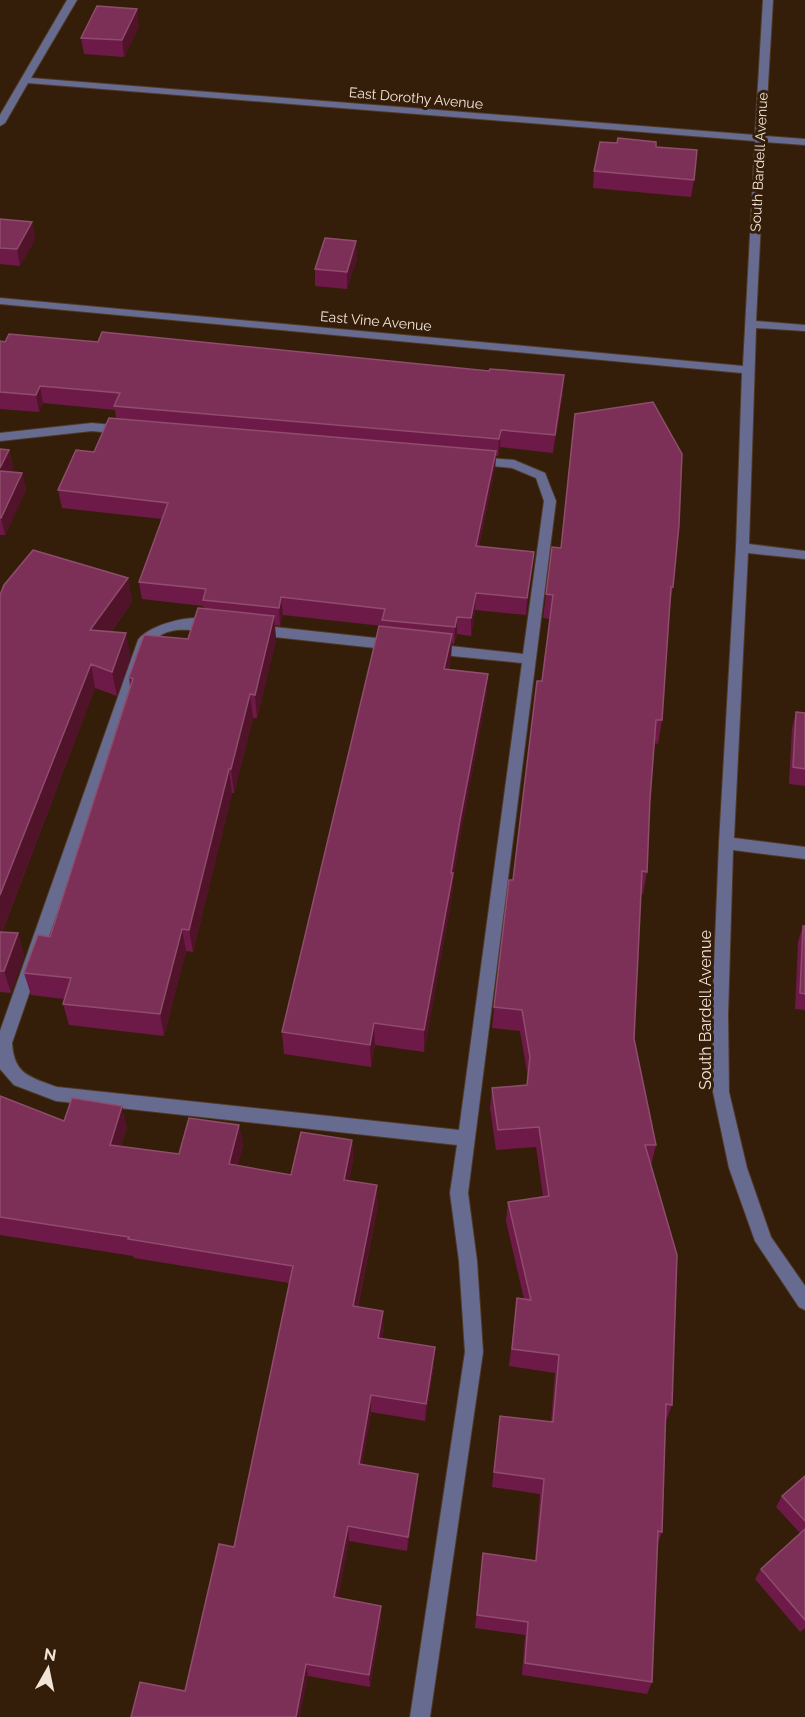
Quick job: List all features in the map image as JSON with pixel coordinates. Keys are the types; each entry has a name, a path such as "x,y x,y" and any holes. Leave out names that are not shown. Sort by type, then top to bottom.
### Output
{"street":[{"path":"0,123 72,0"},
{"name":"South Bardell Avenue","path":"768,0 750,324 742,548 726,843 720,1016 721,1092 738,1168 764,1241 805,1301"},
{"name":"East Dorothy Avenue","path":"25,80 805,142"},
{"name":"East Vine Avenue","path":"0,301 748,370"},
{"path":"750,324 805,328"},
{"path":"0,436 93,427 139,432"},
{"path":"420,1717 474,1352 468,1261 459,1193 550,501 541,476 514,464 456,459"},
{"path":"742,548 805,555"},
{"path":"223,627 187,623 168,625 153,632 145,640 4,1043 5,1064 20,1080 56,1094 466,1138"},
{"path":"246,629 529,659"},
{"path":"726,843 805,853"}],"building":[{"path":"97,6 137,9 122,40 81,38"},
{"path":"618,138 656,142 656,147 697,150 694,180 594,171 600,142 617,143"},
{"path":"0,219 32,222 17,249 0,248"},
{"path":"325,238 356,241 347,272 315,269"},
{"path":"102,332 489,371 490,369 564,375 555,435 501,430 499,439 114,406 120,393 40,386 36,395 0,392 0,341 5,342 9,334 98,342"},
{"path":"653,402 682,454 679,525 673,587 671,587 662,720 656,720 647,872 642,871 634,1039 656,1145 645,1145 677,1255 672,1405 666,1404 662,1532 658,1531 652,1682 525,1663 528,1622 477,1615 483,1553 536,1561 544,1479 494,1472 500,1416 553,1422 559,1355 512,1349 517,1298 531,1300 508,1202 549,1196 539,1127 498,1130 492,1088 527,1085 530,1057 522,1010 494,1007 509,880 513,880 537,681 542,681 553,595 546,594 552,547 561,548 575,414"},
{"path":"109,418 496,451 476,546 534,552 527,598 476,593 471,618 457,617 455,627 382,620 385,609 281,597 279,608 203,600 206,589 139,582 168,503 58,490 76,450 94,452"},
{"path":"0,449 9,450 0,468"},
{"path":"0,471 22,473 1,518 0,518"},
{"path":"33,550 128,578 90,630 126,633 112,672 91,664 0,895 0,595 4,585"},
{"path":"198,608 274,616 255,695 250,694 231,769 229,769 189,930 182,929 160,1014 63,1004 71,978 24,973 38,935 50,937 133,679 129,677 144,635 188,639"},
{"path":"379,626 452,634 444,669 488,674 424,1030 374,1023 370,1045 282,1032"},
{"path":"796,712 805,713 805,769 793,767"},
{"path":"803,926 805,926 805,994 800,993"},
{"path":"0,932 18,933 4,971 0,971"},
{"path":"0,1096 64,1121 72,1098 122,1106 110,1145 179,1154 189,1118 239,1125 229,1164 291,1175 301,1132 352,1140 344,1180 377,1185 353,1306 383,1311 378,1338 435,1347 426,1404 371,1395 359,1464 418,1474 408,1537 348,1526 334,1597 381,1606 369,1675 306,1664 296,1717 131,1717 140,1682 185,1691 219,1544 234,1547 293,1266 0,1217"},
{"path":"805,1476 805,1521 782,1496"},
{"path":"805,1529 805,1620 761,1569"}]}
